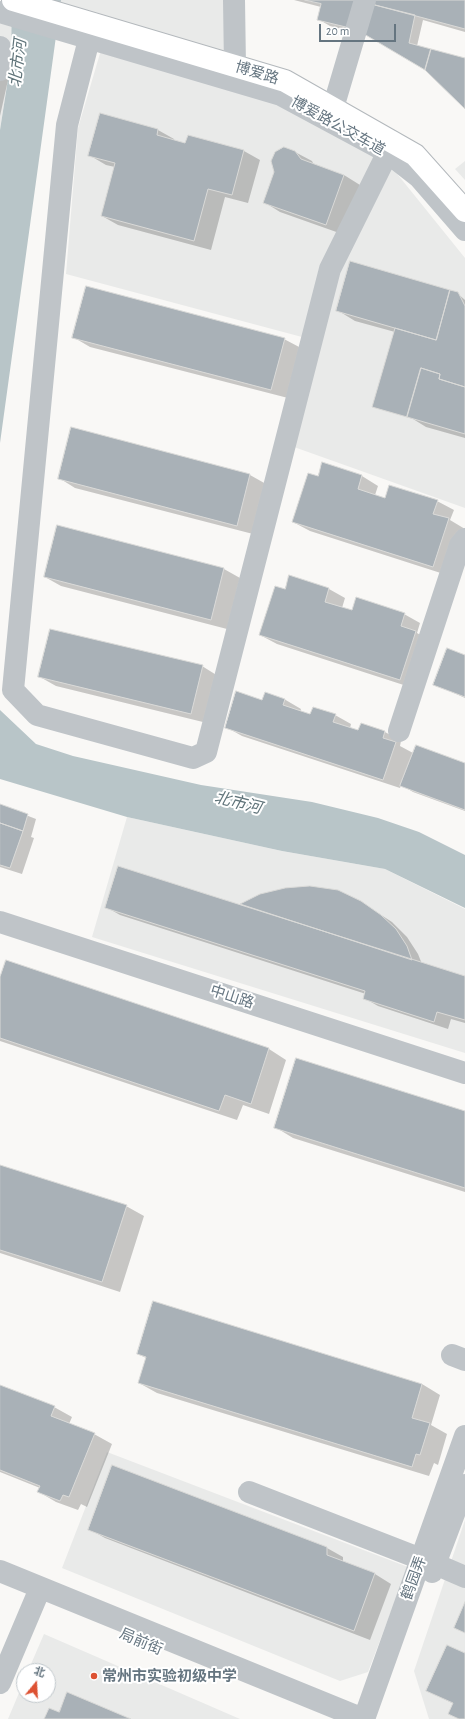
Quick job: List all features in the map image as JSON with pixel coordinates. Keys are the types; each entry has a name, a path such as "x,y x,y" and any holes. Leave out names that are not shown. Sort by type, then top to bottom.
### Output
{"main road":[{"name":"博爱路","path":"5,8 83,29 235,66 285,81 333,108 390,147 416,155 465,211"}],"street":[{"path":"234,0 235,66"},
{"path":"333,108 365,0"},
{"path":"83,29 67,125 13,690 37,715 193,758 206,752 330,269 390,147"},
{"name":"博爱路公交车道","path":"83,29 281,95 390,147 419,177 465,230"},
{"path":"0,47 2,59 0,70"},
{"path":"399,731 460,545 465,539"},
{"name":"中山路","path":"0,922 465,1072"},
{"name":"鹤园弄","path":"377,1719 428,1561 465,1436"},
{"name":"鹤园弄","path":"364,1719 428,1561 465,1485"},
{"path":"249,1492 428,1561 465,1577"},
{"path":"0,1571 364,1719"},
{"name":"局前街","path":"0,1583 327,1719"},
{"path":"0,1683 36,1598"}],"shaded area":[{"path":"61,0 226,0 226,53 60,2"},
{"path":"0,23 12,26 11,60 0,130"},
{"path":"101,50 279,105 376,155 302,337 66,274 78,128"},
{"path":"465,161 465,180 455,169"},
{"path":"390,165 465,258 465,508 294,447 334,274"},
{"path":"127,817 282,851 385,869 465,909 465,1053 92,937"},
{"path":"107,1452 408,1567 368,1672 340,1681 62,1568"},
{"path":"465,1520 465,1719 429,1719 414,1671"},
{"name":"常州市实验初级中学","path":"44,1634 240,1719 8,1719 16,1700 16,1703 56,1703 56,1663 31,1663"}],"water":[{"name":"北市河","path":"12,0 61,0 0,443 0,130 11,60"},
{"name":"北市河","path":"0,710 36,744 73,756 201,785 312,802 378,818 419,832 465,855 465,908 385,869 282,851 127,817 0,779"}],"building":[{"path":"305,0 357,0 350,28 317,20 321,4"},
{"path":"372,0 465,0 465,29 371,4"},
{"path":"371,4 415,15 409,43 431,49 425,70 364,34"},
{"path":"431,49 465,58 465,109 425,70"},
{"path":"100,113 158,129 157,135 185,143 188,135 244,150 232,195 208,189 194,241 101,216 115,163 88,156"},
{"path":"284,147 295,151 301,159 344,175 326,225 263,203 274,172 271,161 275,152"},
{"path":"350,261 450,290 436,340 336,311"},
{"path":"86,286 285,338 271,390 72,338"},
{"path":"450,290 458,292 465,306 465,387 439,379 440,374 421,368 407,417 372,407 395,328 436,340"},
{"path":"421,368 440,374 439,379 465,387 465,434 407,417"},
{"path":"71,427 250,474 237,526 58,479"},
{"path":"322,462 362,475 358,489 385,498 389,485 438,500 433,514 449,518 433,567 292,522 308,473 318,476"},
{"path":"57,525 224,568 211,620 44,577"},
{"path":"289,575 329,588 325,602 352,610 356,597 405,613 401,626 416,631 400,680 259,635 275,586 285,589"},
{"path":"50,629 203,665 191,714 38,677"},
{"path":"447,648 465,655 465,697 433,685"},
{"path":"236,691 262,700 265,692 285,699 283,705 310,714 313,707 336,714 333,722 358,730 361,723 385,731 383,738 396,742 383,780 225,728"},
{"path":"416,745 465,763 465,810 400,786"},
{"path":"0,804 28,814 23,831 0,823"},
{"path":"0,823 23,831 10,868 0,865"},
{"path":"118,866 465,976 465,1020 437,1012 434,1022 363,999 365,991 105,908"},
{"path":"310,886 338,890 361,901 381,915 396,929 407,946 412,960 240,904 260,894 285,888"},
{"path":"6,960 269,1048 251,1104 225,1095 219,1111 0,1038 0,977"},
{"path":"296,1058 465,1111 465,1188 274,1128"},
{"path":"0,1165 127,1205 102,1282 0,1250"},
{"path":"153,1301 422,1384 412,1418 430,1423 420,1455 416,1454 412,1467 138,1383 146,1357 137,1354"},
{"path":"0,1385 55,1406 51,1416 95,1433 69,1497 63,1495 60,1501 37,1492 40,1486 0,1470"},
{"path":"112,1465 327,1547 327,1555 375,1573 354,1631 88,1530"},
{"path":"465,1602 465,1633 454,1628"},
{"path":"447,1645 465,1653 465,1719 459,1719 448,1714 453,1703 426,1691"},
{"path":"67,1692 131,1719 44,1719 49,1708 59,1712"}],"place":[{"name":"常州市实验初级中学","path":"94,1676"}]}
